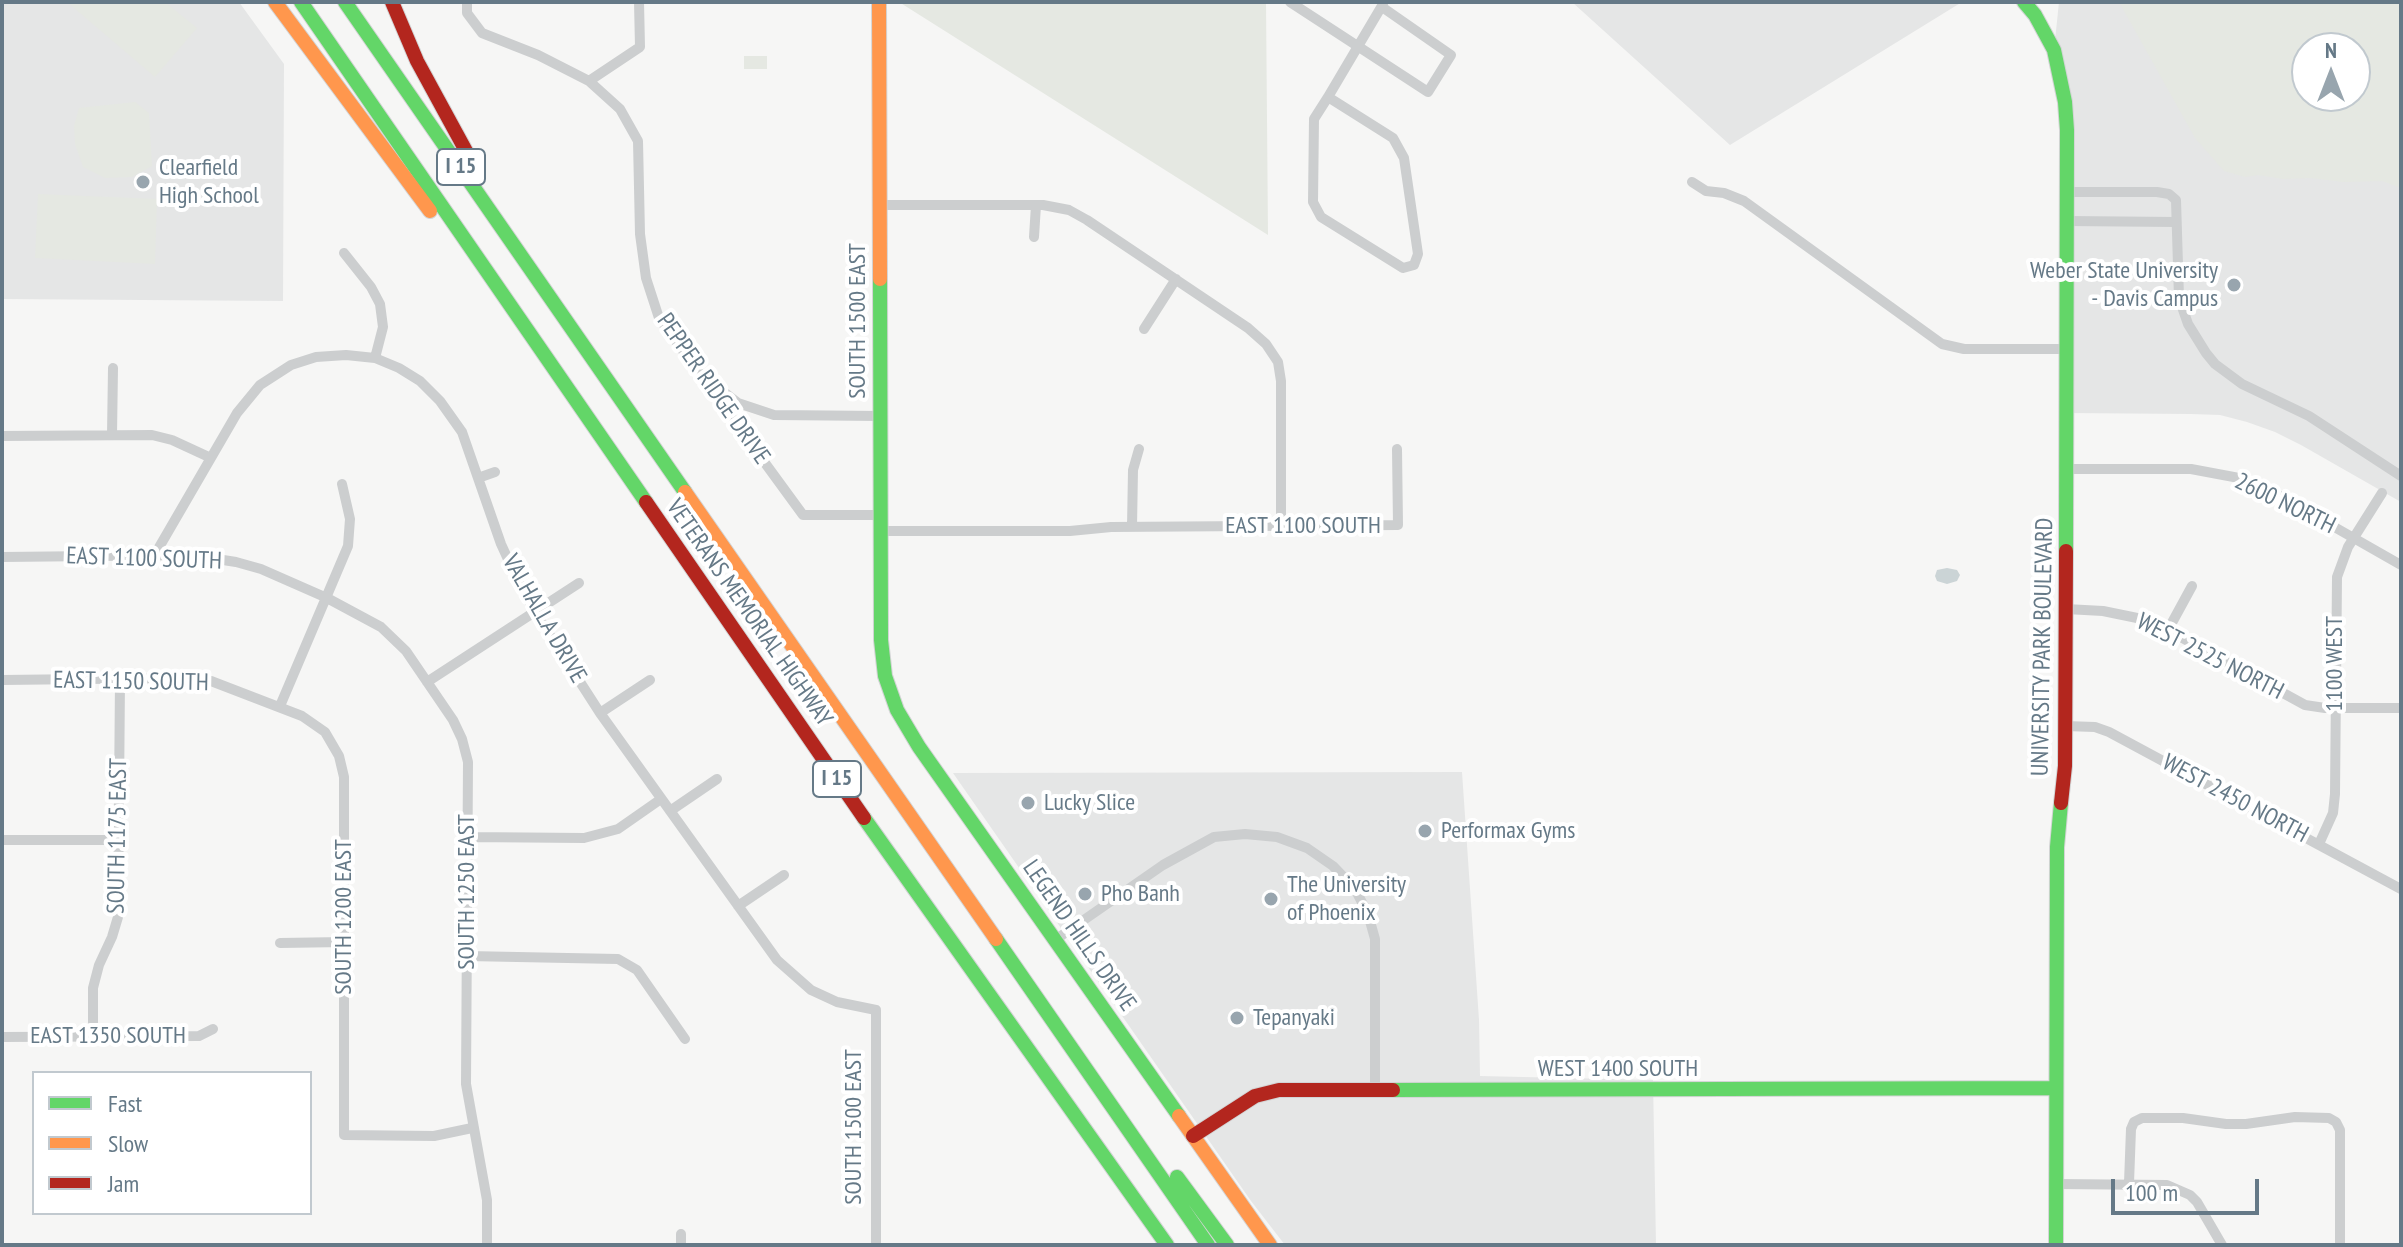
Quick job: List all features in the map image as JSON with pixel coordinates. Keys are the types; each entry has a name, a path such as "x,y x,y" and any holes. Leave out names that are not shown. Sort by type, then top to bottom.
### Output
{"main road":[{"path":"275,2 470,268 512,309"},
{"name":"VETERANS MEMORIAL HIGHWAY","path":"301,2 884,847 1167,1245"},
{"name":"VETERANS MEMORIAL HIGHWAY","path":"345,2 1208,1245"},
{"path":"392,2 417,61 464,150 576,333"},
{"name":"SOUTH 1500 EAST","path":"879,2 881,640"},
{"name":"UNIVERSITY PARK BOULEVARD","path":"2024,2 2035,15 2054,50 2065,102 2065,766 2057,847 2056,1245"},
{"name":"LEGEND HILLS DRIVE","path":"881,640 885,676 897,710 919,747 1270,1245"},
{"path":"1062,1036 1091,1059 1227,1245"},
{"name":"WEST 1400 SOUTH","path":"1193,1136 1255,1096 1279,1090 2056,1088"}],"street":[{"name":"PEPPER RIDGE DRIVE","path":"467,2 467,13 482,33 538,55 589,81 620,109 638,141 638,217 646,278 659,318 803,515 881,515"},
{"path":"589,81 640,47 639,2"},
{"path":"1290,2 1358,46 1428,92 1451,55 1383,4 1358,46 1328,97 1314,119 1313,202 1321,217 1403,268 1414,265 1418,254 1404,158 1393,138 1328,97"},
{"path":"1692,182 1706,191 1724,193 1744,201 1942,344 1964,349 2066,349"},
{"path":"2067,192 2169,194 2176,200 2179,298 2188,324 2215,364 2242,384 2309,416 2401,476"},
{"path":"880,205 1036,205 1069,210 1248,328 1266,344 1278,362 1281,381 1281,526"},
{"path":"1034,237 1036,205"},
{"path":"2067,221 2176,222"},
{"path":"154,556 237,413 260,385 291,365 316,357 346,355 375,358 383,327 380,304 371,287 344,253"},
{"path":"1144,329 1176,279"},
{"name":"VALHALLA DRIVE","path":"375,358 420,381 440,401 462,432 501,544 535,612 600,713 777,960 811,990 837,1002 876,1010"},
{"path":"112,435 113,368"},
{"path":"700,375 738,403 774,415 880,416"},
{"path":"2,436 152,435 172,440 211,458"},
{"path":"1132,527 1133,470 1139,449"},
{"name":"EAST 1100 SOUTH","path":"880,531 1398,525 1397,449"},
{"name":"2600 NORTH","path":"2066,469 2191,469 2239,478 2266,488 2401,565"},
{"path":"478,478 495,472"},
{"path":"280,706 348,546 350,519 342,484"},
{"name":"1100 WEST","path":"2319,844 2333,813 2335,794 2336,593 2342,561 2382,493"},
{"name":"EAST 1100 SOUTH","path":"2,557 191,555 261,569 327,598"},
{"path":"427,682 579,583"},
{"path":"2168,630 2192,586"},
{"name":"SOUTH 1250 EAST","path":"327,598 381,627 406,651 453,720 468,762 466,1084 487,1200 487,1245"},
{"name":"WEST 2525 NORTH","path":"2066,609 2123,614 2142,619 2168,630 2305,705 2401,708"},
{"name":"EAST 1150 SOUTH","path":"2,680 171,678 211,681 302,716"},
{"name":"SOUTH 1175 EAST","path":"93,1037 93,988 118,917 120,679"},
{"path":"600,713 650,680"},
{"name":"SOUTH 1200 EAST","path":"302,716 325,732 339,756 344,777 344,1135 434,1136 472,1128"},
{"name":"WEST 2450 NORTH","path":"2065,726 2095,727 2109,732 2401,889"},
{"path":"670,811 717,779"},
{"path":"468,837 584,838 618,829 661,799"},
{"path":"1055,940 1163,865 1214,837 1245,834 1277,837 1307,848 1333,866 1355,889 1368,914 1375,939 1375,1091"},
{"path":"2,840 119,840"},
{"path":"738,906 784,875"},
{"path":"280,943 344,942"},
{"path":"467,956 618,959 637,970 685,1039"},
{"name":"SOUTH 1500 EAST","path":"876,1010 876,1245"},
{"name":"EAST 1350 SOUTH","path":"2,1037 199,1036 213,1029"},
{"path":"2129,1183 2130,1136 2134,1122 2150,1117 2246,1124 2295,1117 2323,1117 2336,1122 2340,1130 2340,1245"},
{"path":"2056,1184 2167,1185 2190,1195 2197,1202 2222,1245"}],"shaded area":[{"name":"Clearfield High School","path":"2,2 239,2 284,64 283,301 2,299"},
{"path":"67,2 165,2 197,28 155,77"},
{"path":"899,2 1266,2 1268,235"},
{"path":"1572,2 1962,2 1730,145"},
{"name":"Weber State University - Davis Campus","path":"2059,2 2401,2 2401,502 2301,445 2247,422 2220,415 2066,413 2067,130 2054,50"},
{"path":"2119,2 2401,2 2401,188 2382,181 2245,177 2224,171 2195,138"},
{"path":"744,56 767,56 767,69 744,69"},
{"path":"135,102 149,113 152,166 132,177 105,178 83,167 75,144 74,126 79,108"},
{"path":"38,194 157,199 155,264 35,258"},
{"path":"1937,570 1957,570 1960,575 1957,581 1947,584 1937,581"},
{"path":"1462,772 1480,1076 1653,1080 1656,1245 1285,1245 1251,1201 953,773"}],"traffic: fast":[{"path":"301,2 646,502"},
{"path":"345,2 685,492"},
{"path":"2024,2 2035,15 2054,50 2065,102 2066,551"},
{"path":"880,279 881,640 885,676 897,710 919,747 1179,1116"},
{"path":"2056,1245 2057,847 2061,803"},
{"path":"864,818 1167,1245"},
{"path":"996,939 1208,1245"},
{"path":"1393,1090 2056,1088"},
{"path":"1177,1177 1227,1245"}],"traffic: slow":[{"path":"275,2 430,211"},
{"path":"879,2 880,279"},
{"path":"685,492 996,939"},
{"path":"1179,1116 1270,1245"}],"traffic: jam":[{"path":"392,2 417,61 472,162"},
{"path":"646,502 864,818"},
{"path":"2061,803 2065,766 2066,551"},
{"path":"1193,1136 1255,1096 1279,1090 1393,1090"}],"place":[{"name":"Clearfield High School","path":"143,182"},
{"name":"Weber State University - Davis Campus","path":"2234,285"},
{"name":"Lucky Slice","path":"1028,803"},
{"name":"Performax Gyms","path":"1425,831"},
{"name":"Pho Banh","path":"1085,894"},
{"name":"The University of Phoenix","path":"1271,899"},
{"name":"Tepanyaki","path":"1237,1018"}]}
